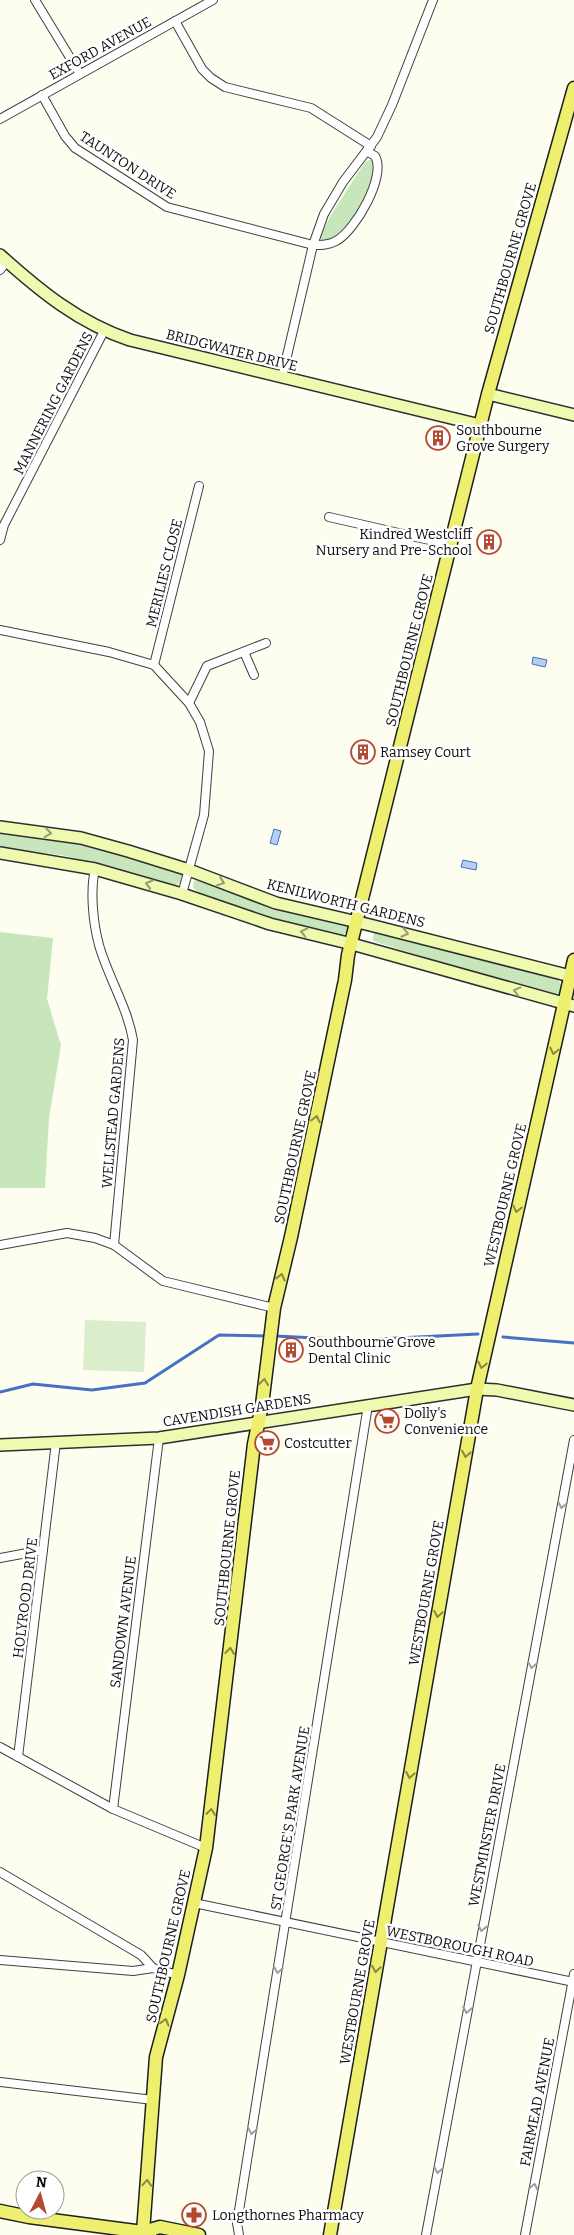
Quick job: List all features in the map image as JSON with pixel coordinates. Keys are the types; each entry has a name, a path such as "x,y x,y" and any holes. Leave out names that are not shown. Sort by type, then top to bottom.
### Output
{"main road":[{"name":"SOUTHBOURNE GROVE","path":"147,2233 156,2057 178,1975 206,1848 258,1422 274,1308 293,1228 352,944 488,394 574,88"},
{"name":"WESTBOURNE GROVE","path":"330,2235 477,1389 568,1002 574,960"},
{"path":"0,2211 29,2217 147,2233 160,2228 199,2235"}],"street":[{"path":"35,0 80,74"},
{"path":"194,0 198,8"},
{"name":"EXFORD AVENUE","path":"0,119 213,0"},
{"path":"282,378 314,245 324,214 343,182 370,149 392,105 433,0"},
{"path":"175,21 202,69 210,78 225,87 311,108 370,149 375,156 379,168 369,199 355,222 338,240 326,245 314,245"},
{"name":"TAUNTON DRIVE","path":"42,95 65,136 74,148 167,207 314,245"},
{"name":"BRIDGWATER DRIVE","path":"2,262 71,313 104,331 130,340 480,425"},
{"name":"MANNERING GARDENS","path":"0,540 4,525 104,331"},
{"path":"488,394 574,415"},
{"name":"MERILIES CLOSE","path":"154,665 199,486"},
{"path":"329,517 451,546"},
{"path":"0,630 109,652 154,665 189,703 200,722 209,751 204,815 182,894"},
{"path":"189,703 207,666 266,643"},
{"path":"244,652 254,675"},
{"name":"KENILWORTH GARDENS","path":"0,827 81,838 189,870 276,903 572,977"},
{"path":"0,853 95,868 182,894 270,924 568,1002 564,985 561,981 497,957"},
{"name":"WELLSTEAD GARDENS","path":"95,868 92,896 99,945 126,1010 133,1040 114,1245"},
{"path":"357,924 358,934 361,938 440,969"},
{"path":"0,1245 67,1233 95,1238 114,1245 163,1281 274,1308"},
{"name":"CAVENDISH GARDENS","path":"0,1446 159,1438 477,1389 497,1390 574,1406"},
{"name":"ST GEORGE'S PARK AVENUE","path":"239,2235 237,2223 368,1405"},
{"name":"SANDOWN AVENUE","path":"113,1809 159,1438"},
{"name":"WESTMINSTER DRIVE","path":"426,2235 574,1440"},
{"name":"HOLYROOD DRIVE","path":"18,1757 56,1442"},
{"path":"0,1558 43,1550"},
{"path":"0,1747 113,1809 206,1848"},
{"path":"0,1872 141,1955 153,1968"},
{"name":"WESTBOROUGH ROAD","path":"194,1903 476,1962 574,1980"},
{"path":"0,1960 133,1971 153,1968 178,1975"},
{"name":"FAIRMEAD AVENUE","path":"524,2235 574,1980"},
{"path":"0,2082 153,2100"}],"green space":[{"path":"373,160 375,163 370,185 361,206 348,224 332,240 322,240 320,236 331,215 365,162"},
{"path":"0,832 65,840 114,851 181,871 182,882 173,886 116,868 61,855 0,848"},
{"path":"200,878 348,925 350,928 343,935 280,920 198,893 193,887 194,881"},
{"path":"374,931 558,980 563,988 562,992 556,995 449,965 373,941"},
{"path":"0,932 53,938 47,999 61,1045 49,1118 45,1188 0,1188"},
{"path":"85,1320 146,1322 144,1372 83,1370"}],"water":[{"path":"533,657 547,660 545,667 532,664"},
{"path":"274,829 281,831 277,845 270,843"},
{"path":"463,860 477,863 476,870 461,867"}],"waterway":[{"path":"275,1336 358,1340 478,1334"},
{"path":"0,1392 33,1384 92,1390 145,1383 219,1335 269,1336"},
{"path":"503,1337 574,1343"}],"place":[{"name":"Southbourne Grove Surgery","path":"438,438"},
{"name":"Kindred Westcliff Nursery and Pre-School","path":"489,542"},
{"name":"Ramsey Court","path":"363,752"},
{"name":"Southbourne Grove Dental Clinic","path":"291,1350"},
{"name":"Dolly's Convenience","path":"387,1421"},
{"name":"Costcutter","path":"267,1443"},
{"name":"Longthornes Pharmacy","path":"194,2215"}]}
